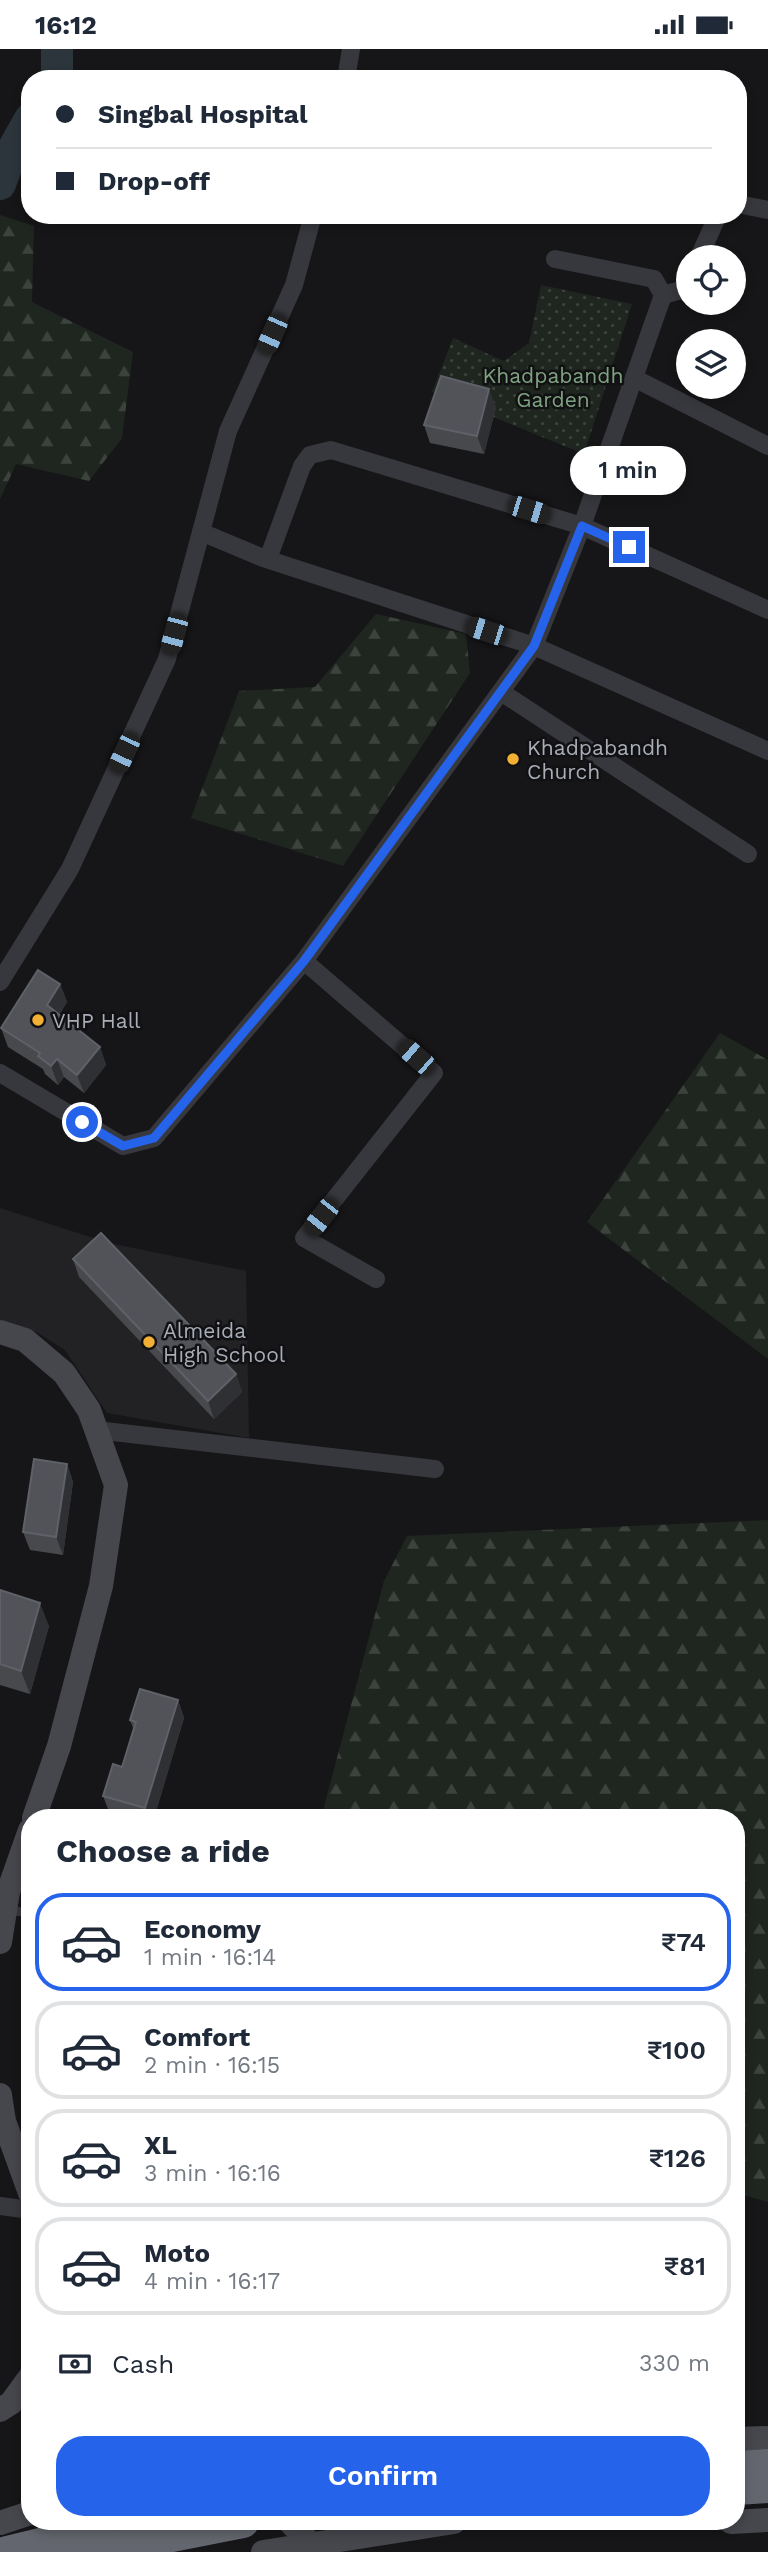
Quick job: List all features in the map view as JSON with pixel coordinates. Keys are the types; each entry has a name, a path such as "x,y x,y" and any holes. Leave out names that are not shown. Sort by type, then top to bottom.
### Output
{"highway":[{"path":"745,2466 768,2465"},
{"path":"745,2488 768,2487"},
{"path":"7,2552 100,2530"},
{"path":"91,2552 202,2530"}],"main road":[{"path":"0,1332 25,1340 64,1373 89,1410 116,1485 101,1586 59,1746 37,1809"},
{"path":"0,1942 5,1910 21,1858"},
{"path":"0,2095 4,2121 21,2168"},
{"path":"0,2410 11,2403 21,2389"},
{"path":"745,2439 768,2438"},
{"path":"0,2523 21,2516"},
{"path":"745,2521 768,2520"},
{"path":"263,2552 312,2539 387,2530"}],"street":[{"path":"348,70 351,49"},
{"path":"747,206 768,210"},
{"path":"0,982 70,869 167,659 228,431 294,285 311,224"},
{"path":"704,245 714,224"},
{"path":"0,1073 123,1146 154,1138 304,961 534,646 582,526 663,295 654,279 555,259"},
{"path":"663,295 676,291"},
{"path":"634,378 768,446"},
{"path":"268,559 302,466 310,455 320,451 343,454 582,526 768,610"},
{"path":"201,532 268,559 534,646 768,751"},
{"path":"501,692 748,854"},
{"path":"304,961 434,1073 304,1238 376,1279"},
{"path":"96,1430 435,1469"},
{"path":"0,2206 21,2209"}],"lane":[{"path":"5,1910 21,1912"}],"shaded area":[{"name":"Almeida High School","path":"0,1208 109,1243 246,1271 249,1438 107,1413 65,1350 38,1333 0,1320"}],"green space":[{"path":"0,215 34,226 32,302 133,352 122,438 89,481 16,464 0,499"},
{"name":"Khadpabandh Garden","path":"541,285 632,304 584,454 432,392 453,338 504,361 529,343"},
{"path":"376,614 466,634 470,673 343,866 191,818 239,691 315,687"},
{"path":"720,1033 768,1060 768,1359 587,1222"},
{"path":"768,1520 768,2202 745,2195 745,1809 323,1809 384,1581 407,1536"}],"building":[{"path":"441,376 489,389 477,436 424,425"},
{"path":"38,970 60,984 47,1005 100,1047 77,1075 57,1059 51,1066 38,1056 40,1053 1,1028"},
{"path":"101,1233 236,1374 208,1401 73,1259"},
{"path":"34,1459 67,1464 56,1537 23,1532"},
{"path":"0,1590 40,1603 21,1671 0,1664"},
{"path":"140,1689 178,1700 145,1808 103,1796 113,1764 122,1767 136,1722 130,1720"}],"waterway":[{"path":"57,49 57,70"},
{"path":"0,184 21,135"}],"place":[{"name":"Khadpabandh Church","path":"513,759"},
{"name":"VHP Hall","path":"38,1020"},
{"name":"Almeida High School","path":"149,1342"}],"route":[{"path":"82,1122 123,1146 154,1138 304,961 534,646 582,526 629,547"}]}
